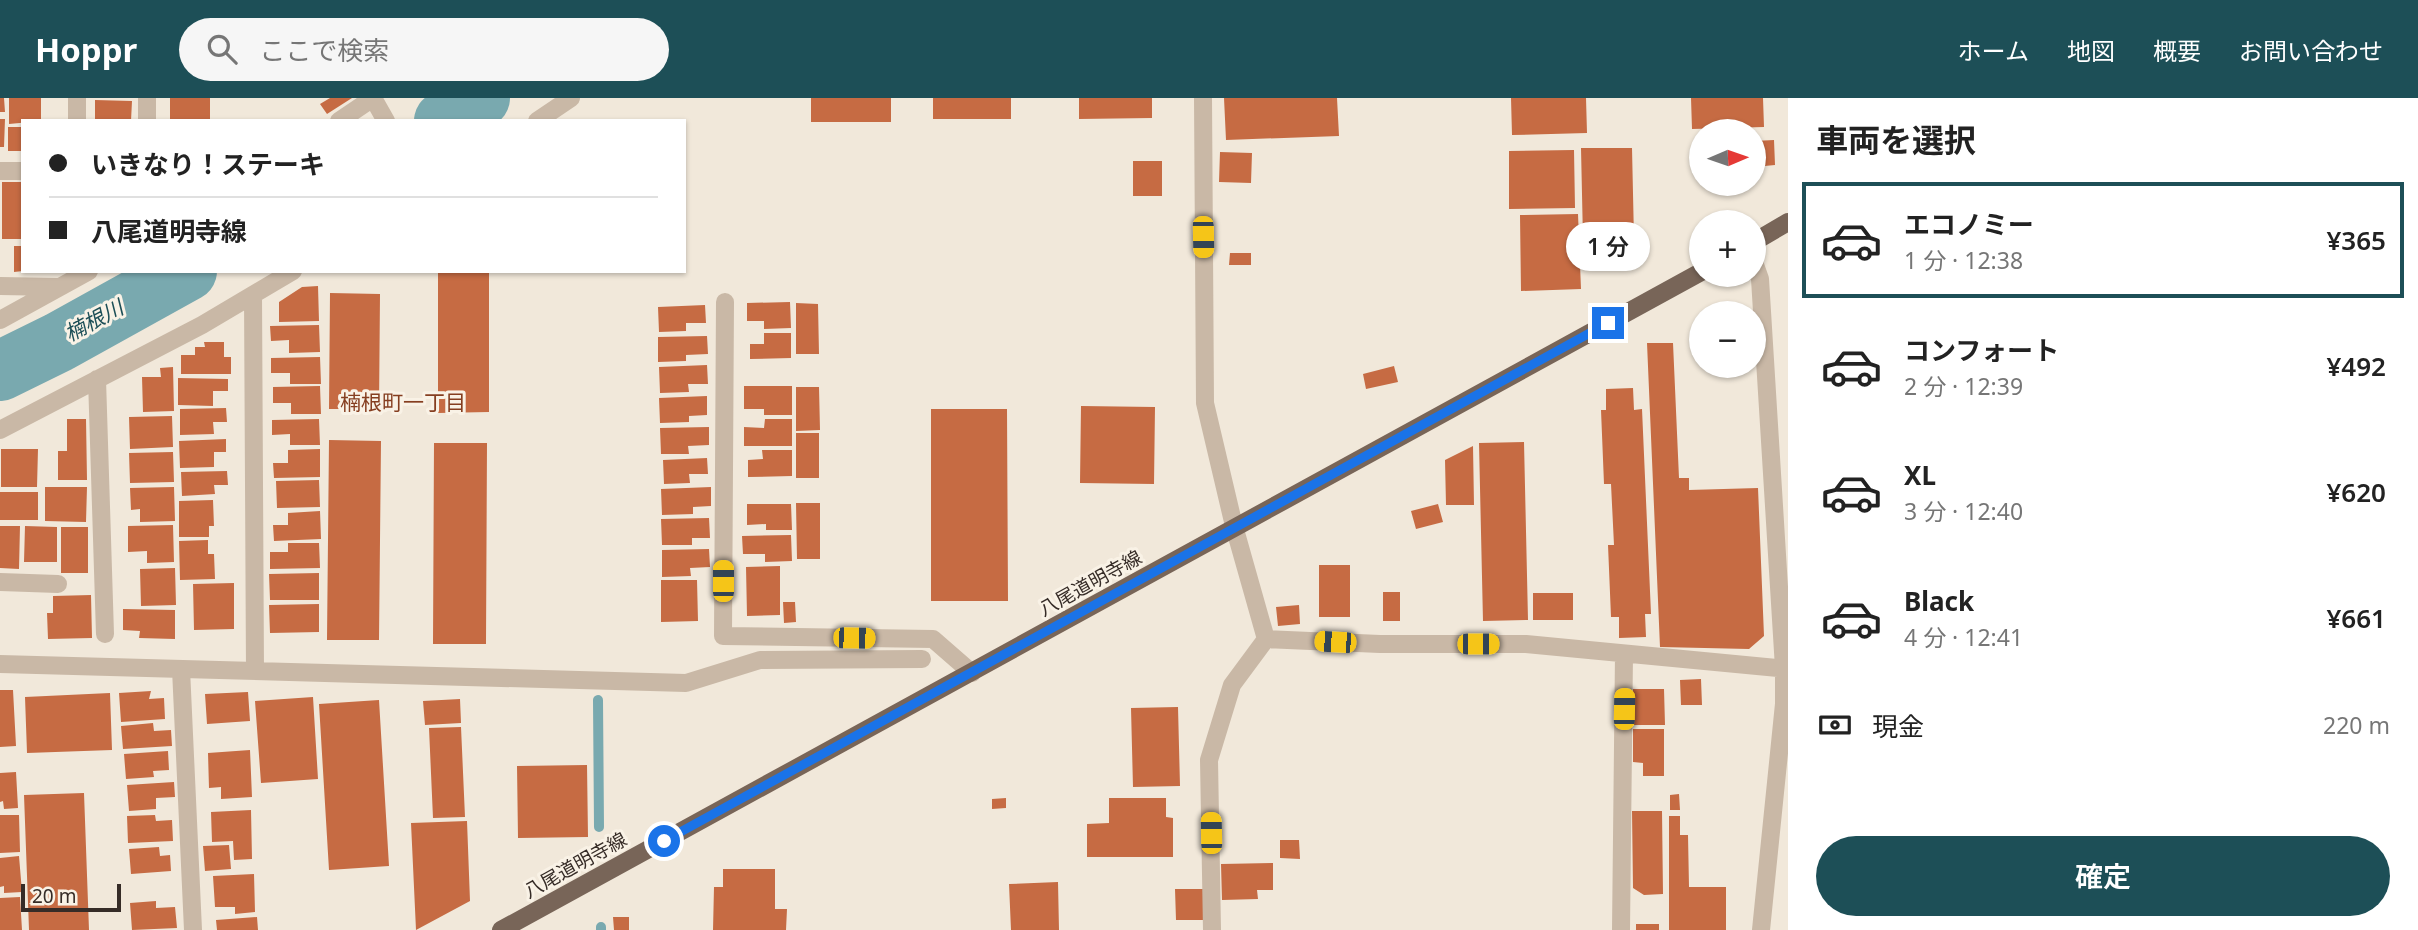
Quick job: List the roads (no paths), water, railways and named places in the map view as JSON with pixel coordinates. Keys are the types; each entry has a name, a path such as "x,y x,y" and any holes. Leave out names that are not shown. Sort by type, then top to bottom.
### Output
{"main road":[{"path":"1766,235 1788,222"},
{"name":"八尾道明寺線","path":"500,930 1689,279"}],"street":[{"path":"77,98 77,119"},
{"path":"147,98 147,119"},
{"path":"342,119 373,98 385,119"},
{"path":"540,119 571,98"},
{"path":"1202,98 1205,403 1234,526 1266,639"},
{"path":"0,171 21,171"},
{"path":"0,320 86,273"},
{"path":"0,430 202,325 290,273"},
{"path":"0,286 61,287"},
{"path":"1761,287 1786,669 1761,930"},
{"path":"253,295 255,671"},
{"path":"725,302 723,636 933,639 972,673"},
{"path":"97,379 105,634"},
{"path":"0,583 58,584"},
{"path":"1266,639 1380,644 1526,644 1786,669"},
{"path":"1212,930 1209,760 1232,685 1266,639"},
{"path":"1621,930 1624,654"},
{"path":"0,664 686,683 760,660 922,659"},
{"path":"181,669 193,930"}],"waterway":[{"name":"楠根川","path":"447,119 480,98"},
{"name":"楠根川","path":"0,371 59,342 183,273"},
{"path":"598,700 599,827"}],"district":[{"name":"楠根町一丁目","path":"403,403"}]}
